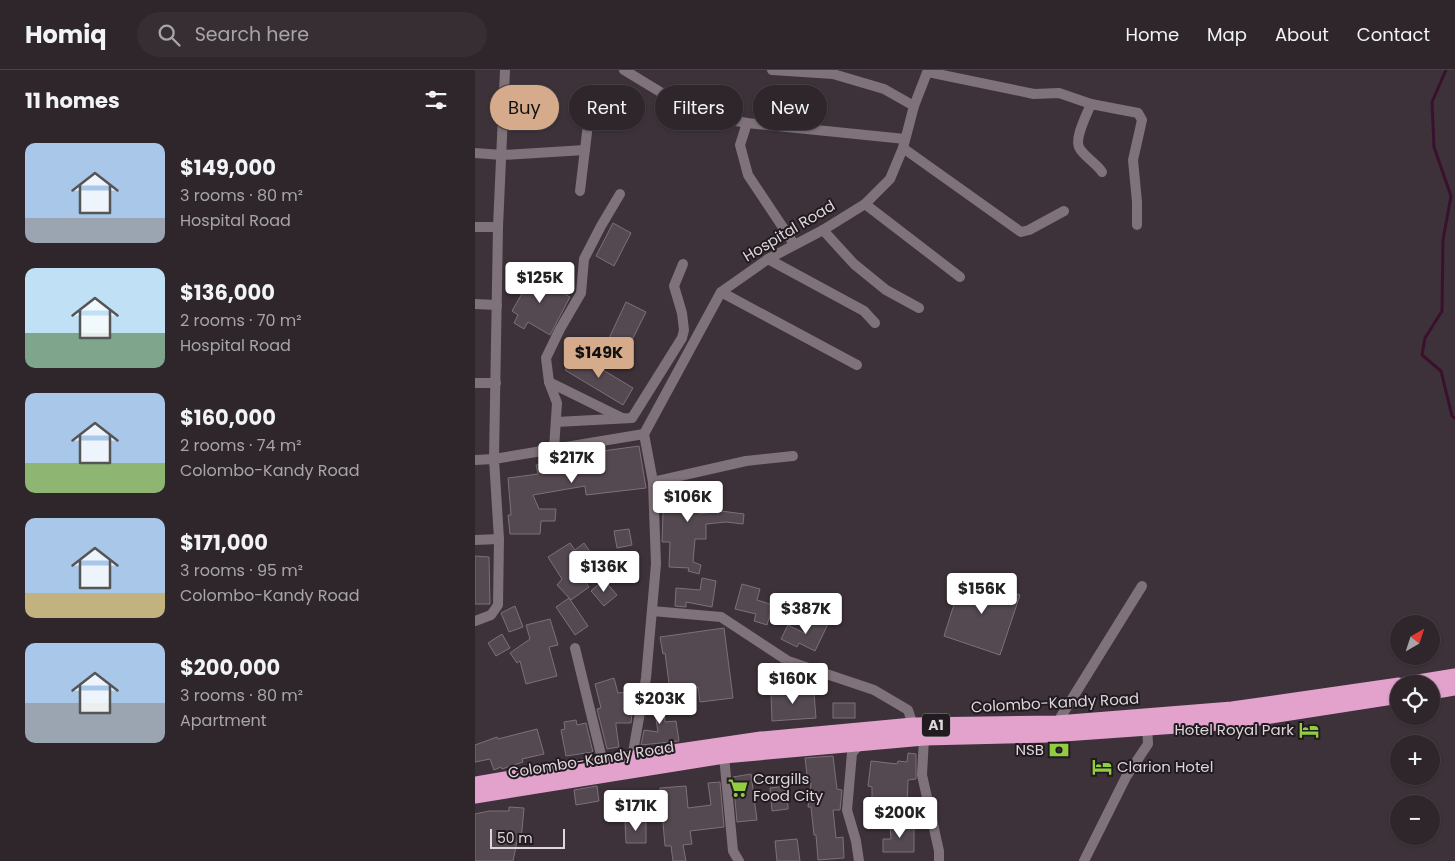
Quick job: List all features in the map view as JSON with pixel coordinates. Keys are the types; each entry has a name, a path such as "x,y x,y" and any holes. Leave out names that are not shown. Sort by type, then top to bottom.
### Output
{"highway":[{"path":"1440,678 1455,676"},
{"name":"Colombo-Kandy Road","path":"475,796 761,739 861,736 924,738 1050,736 1390,686"},
{"path":"1440,690 1455,688"},
{"name":"Colombo-Kandy Road","path":"475,784 603,763 633,764 724,756 861,736 913,725 1233,722 1390,697"}],"street":[{"path":"475,621 491,616 498,605 499,539 494,459 498,227 505,70"},
{"path":"624,70 695,113 747,123 904,143 1021,232 1029,230 1064,211"},
{"path":"772,70 833,74 884,89 914,106"},
{"path":"928,71 1034,94 1059,93 1091,104 1138,113 1142,120 1133,160 1137,225"},
{"name":"Hospital Road","path":"644,434 721,292 768,258 823,230 865,204 890,178 928,71"},
{"path":"1091,104 1081,128 1078,148 1102,172"},
{"path":"747,123 740,145 749,175 794,244"},
{"path":"580,191 587,130"},
{"path":"475,154 502,155 585,150"},
{"path":"554,449 557,403 549,382 547,358 560,329 581,293 584,259 620,194"},
{"path":"865,204 960,277"},
{"path":"475,227 498,227"},
{"path":"823,230 854,264 886,290 919,308"},
{"path":"768,258 864,311 875,323"},
{"path":"556,422 625,420 632,418 684,330 683,314 674,286 683,264"},
{"path":"721,292 857,365"},
{"path":"475,304 497,305"},
{"path":"549,382 625,420"},
{"path":"475,383 495,383"},
{"path":"475,460 494,459 644,434 653,482 656,564 646,678 633,764"},
{"path":"653,482 746,461 793,456"},
{"path":"475,540 499,539"},
{"path":"1057,723 1142,586"},
{"path":"652,611 721,616 788,661 874,690 907,710 913,725"},
{"path":"575,648 603,763"},
{"path":"1084,861 1126,777 1147,744 1147,723"},
{"path":"859,861 857,841 847,810 852,753 861,736"},
{"path":"924,738 922,775 939,851 939,861"},
{"path":"724,756 733,851 739,861"}],"building":[{"path":"613,223 631,233 614,266 596,256"},
{"path":"535,271 555,283 553,287 570,297 550,335 528,322 524,329 514,323 518,315 512,311"},
{"path":"626,302 646,312 622,360 603,351"},
{"path":"575,353 633,388 623,405 565,370"},
{"path":"639,446 646,488 586,495 585,486 533,495 539,509 556,509 555,521 541,521 540,534 510,534 508,515 511,515 508,478 538,474 536,465 581,457 581,454"},
{"path":"683,482 698,482 699,514 721,511 744,514 743,524 726,522 706,524 706,539 695,539 693,562 701,565 699,574 688,571 689,568 669,567 670,542 662,542 664,486"},
{"path":"629,529 632,545 617,548 614,531"},
{"path":"570,543 575,550 584,543 591,553 581,560 583,563 575,568 589,587 571,600 557,585 562,579 548,557"},
{"path":"475,556 489,557 490,604 475,604"},
{"path":"963,576 1020,595 1000,655 944,636"},
{"path":"702,578 716,581 712,607 686,602 686,607 675,606 676,588 700,590"},
{"path":"604,580 617,595 604,606 591,591"},
{"path":"742,584 760,589 757,600 773,605 767,625 754,621 756,614 735,609"},
{"path":"569,598 588,626 575,635 556,607"},
{"path":"515,606 523,627 509,632 501,613"},
{"path":"814,617 828,624 815,651 799,643 797,647 781,639 788,625 806,634"},
{"path":"550,619 558,645 549,647 557,676 526,684 520,661 517,663 510,653 530,639 526,625"},
{"path":"724,628 733,698 700,702 698,687 670,691 665,653 663,654 660,637"},
{"path":"502,634 510,648 496,656 488,643"},
{"path":"614,678 618,693 635,691 636,697 633,702 631,723 616,723 619,747 607,749 597,709 601,708 595,684"},
{"path":"803,687 803,694 814,693 816,718 772,721 771,692 790,691 790,688"},
{"path":"663,696 665,722 676,721 679,741 641,745 644,730 658,732 655,713 651,713 650,697"},
{"path":"833,703 855,703 855,718 833,718"},
{"path":"576,720 577,725 586,723 593,752 566,756 561,730 565,729 564,722"},
{"path":"537,729 544,754 522,759 523,762 494,770 490,759 475,762 475,745 497,737 498,739"},
{"path":"908,753 916,754 916,779 908,780 907,811 872,810 872,787 868,786 871,761 897,764 898,761 907,762"},
{"path":"833,756 837,789 842,790 840,810 833,810 836,838 843,837 844,858 818,860 811,807 808,807 811,783 808,783 805,758"},
{"path":"751,774 757,820 737,822 733,777"},
{"path":"720,782 724,827 690,831 692,844 683,845 686,861 673,861 671,846 665,846 660,788 686,786 688,808 711,805 708,783"},
{"path":"597,786 599,801 576,805 574,790"},
{"path":"787,786 788,809 772,811 770,788"},
{"path":"509,807 524,808 521,841 517,841 513,861 475,861 475,814 489,811 509,811"},
{"path":"646,820 646,843 626,843 625,821"},
{"path":"890,825 914,825 914,852 883,852 883,839 891,839"},
{"path":"797,839 800,861 777,861 775,841"}],"waterway":[{"path":"1446,70 1432,102 1434,147 1451,196 1443,240 1442,311 1425,338 1422,355 1441,371 1452,416 1455,418"}],"place":[{"name":"Hotel Royal Park","path":"1309,730"},
{"name":"NSB","path":"1059,750"},
{"name":"Clarion Hotel","path":"1102,767"},
{"name":"Cargills Food City","path":"738,788"}]}
